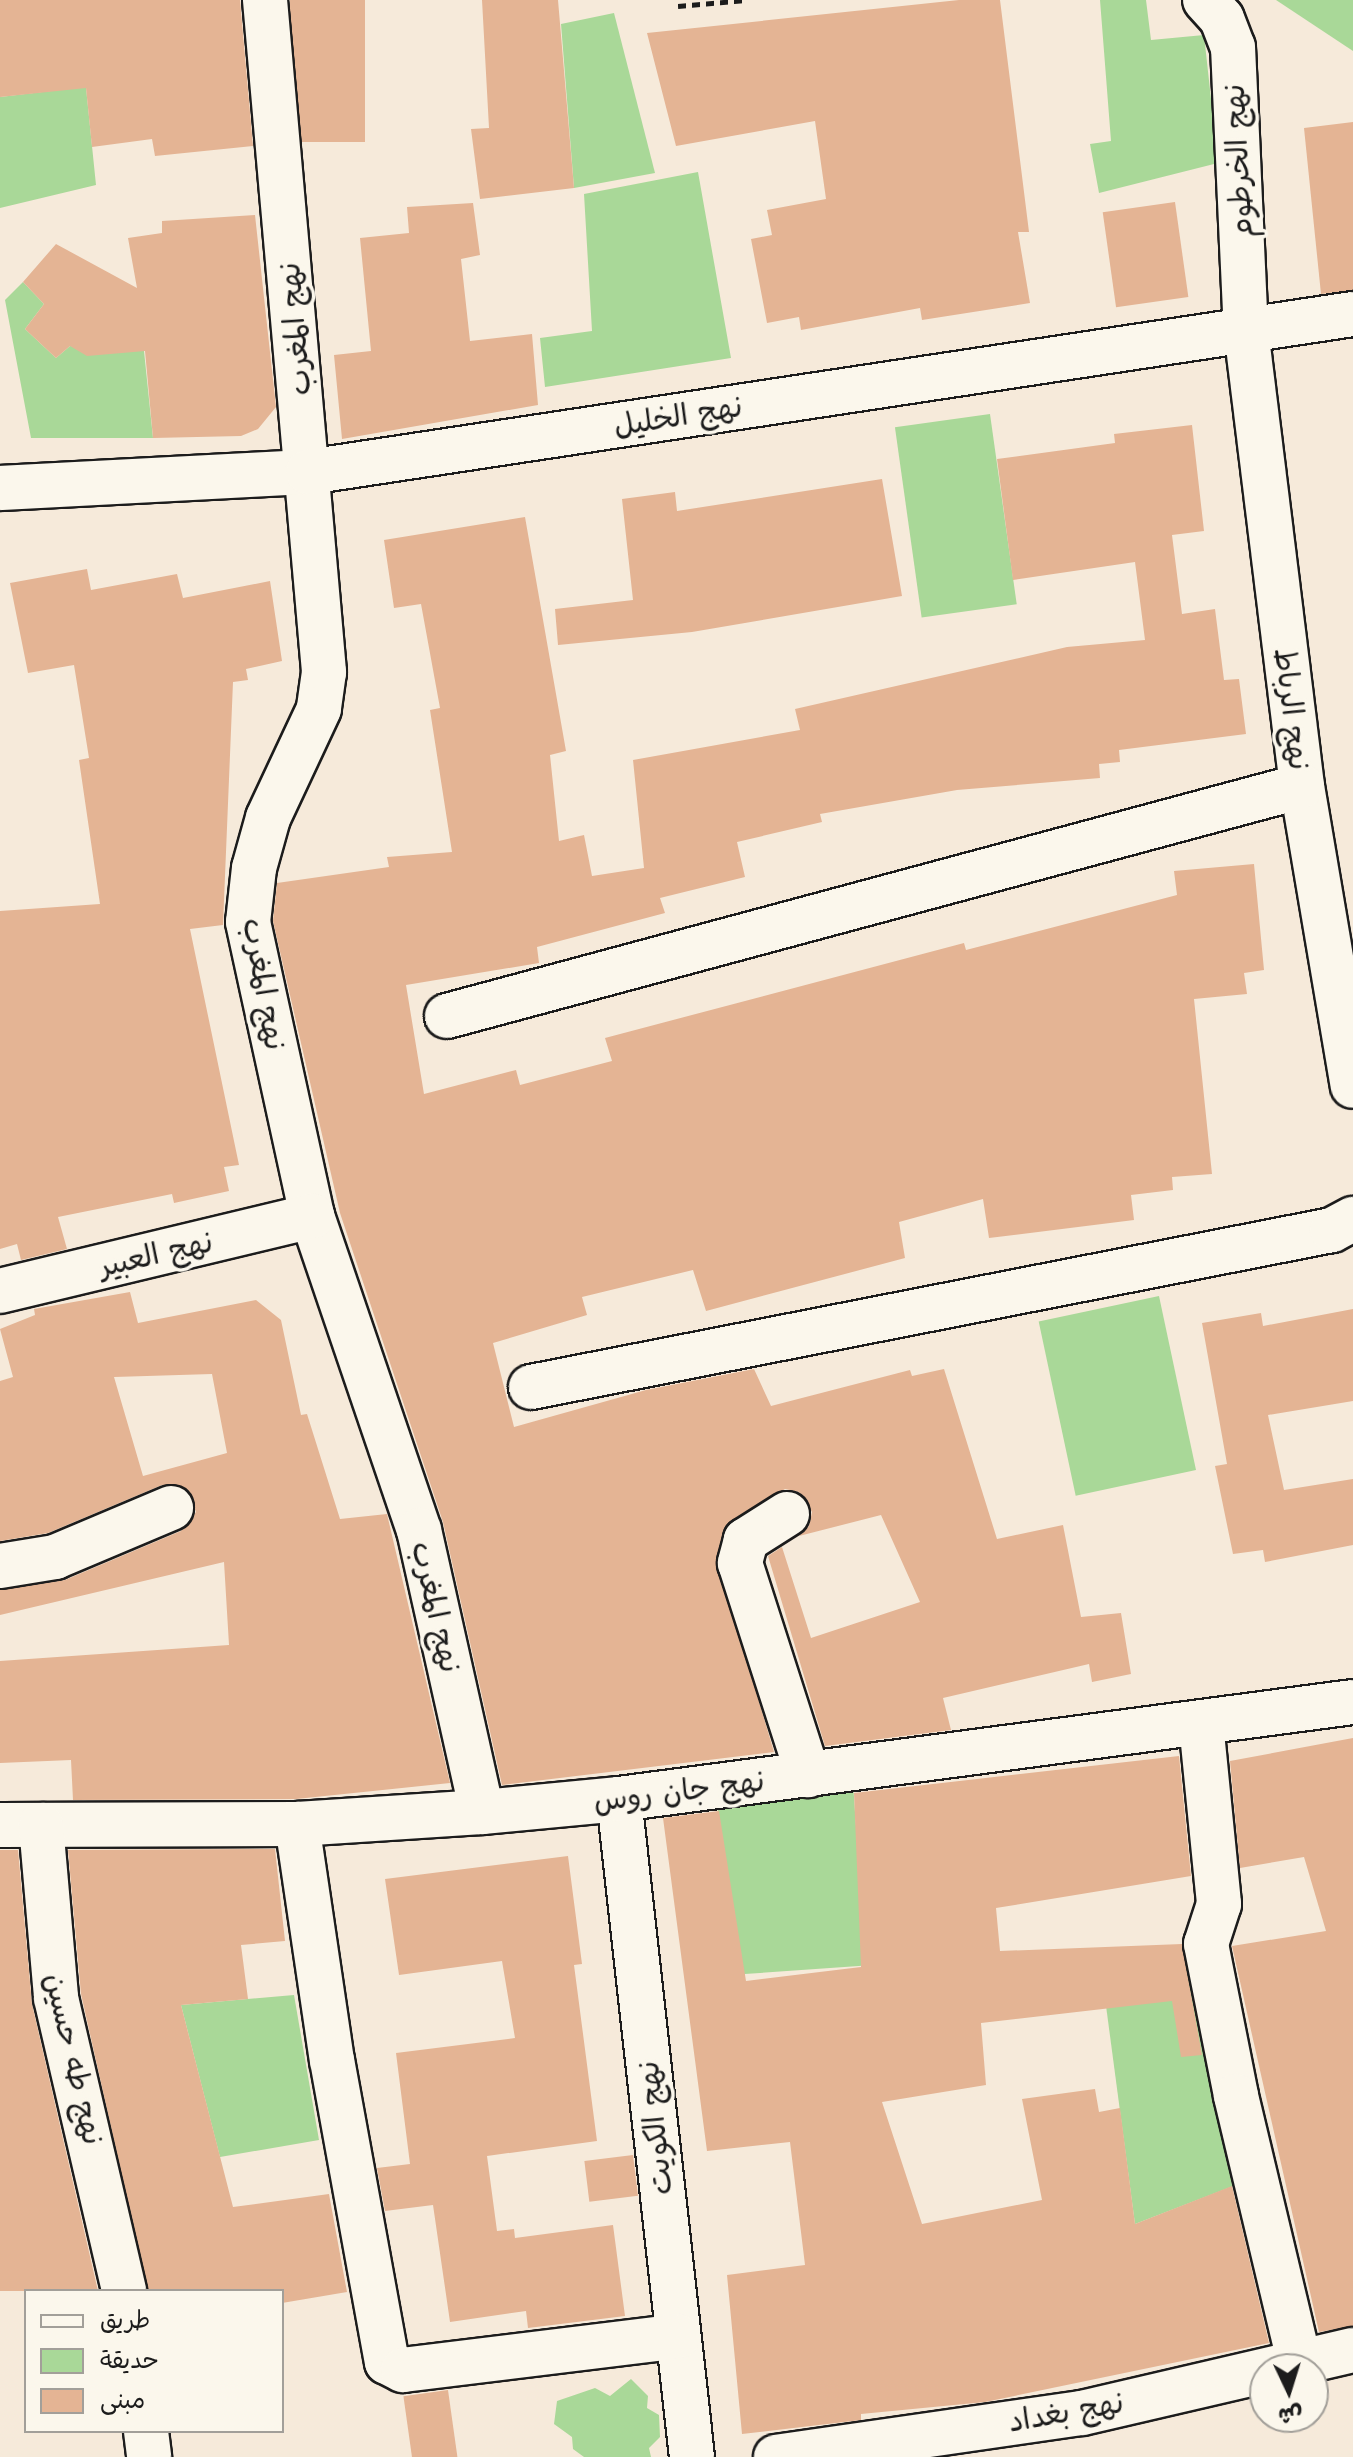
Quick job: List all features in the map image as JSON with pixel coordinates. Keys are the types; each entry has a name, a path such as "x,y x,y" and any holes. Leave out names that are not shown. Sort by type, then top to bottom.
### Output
{"street":[{"name":"نهج المغرب","path":"265,0 324,672 321,697 268,818 254,868 248,922 312,1216 419,1530 482,1812"},
{"name":"نهج الخرطوم","path":"1205,0 1222,19 1233,47 1246,330"},
{"name":"نهج الخليل","path":"0,488 308,472 1353,314"},
{"name":"نهج الرباط","path":"1246,330 1302,786 1353,1086"},
{"path":"447,1016 1302,786"},
{"name":"نهج العبير","path":"0,1291 312,1216"},
{"path":"531,1387 1332,1230 1353,1219"},
{"path":"0,1566 55,1557 171,1508"},
{"path":"787,1514 746,1540 740,1563 808,1775"},
{"name":"نهج جان روس","path":"21,1825 297,1824 482,1812 619,1799 1353,1702"},
{"path":"1201,1723 1219,1904 1206,1944 1297,2353"},
{"name":"نهج الكويت","path":"619,1799 692,2457"},
{"path":"297,1824 337,2092 387,2362 403,2370 678,2336"},
{"name":"نهج طه حسين","path":"21,1825 56,1998 124,2289"},
{"name":"نهج بغداد","path":"1329,2354 1353,2350"},
{"name":"نهج بغداد","path":"776,2457 1082,2413 1249,2372"},
{"path":"146,2433 149,2457"}],"path":[{"path":"678,6 746,0"}],"green space":[{"path":"77,0 96,185 0,208 0,97 59,90"},
{"path":"1100,0 1146,0 1151,40 1204,35 1218,163 1099,193 1090,144 1111,141"},
{"path":"1276,0 1353,0 1353,51"},
{"path":"614,13 655,173 574,188 561,24"},
{"path":"698,172 731,358 545,387 540,338 592,331 584,194"},
{"path":"23,282 44,304 25,329 56,358 70,346 144,351 153,438 31,438 5,300"},
{"path":"990,414 1017,604 922,617 895,427"},
{"path":"1159,1296 1196,1470 1076,1496 1039,1322"},
{"path":"853,1783 866,1966 729,1975 716,1793"},
{"path":"1099,1953 1195,1953 1236,2185 1135,2224"},
{"path":"294,1995 319,2140 220,2157 181,2005"},
{"path":"631,2379 648,2396 647,2408 659,2415 660,2437 649,2448 651,2457 584,2457 573,2449 572,2437 554,2424 557,2401 595,2388 610,2396"}],"building":[{"path":"0,0 240,0 253,146 155,156 152,139 92,147 86,88 0,97"},
{"path":"290,0 365,0 365,142 290,142"},
{"path":"482,0 558,0 574,188 480,199 471,129 489,128"},
{"path":"959,0 1000,0 1029,232 1018,232 1030,303 922,320 920,308 801,330 799,317 767,323 751,239 772,235 767,210 826,199 815,121 676,146 647,33"},
{"path":"1353,122 1353,290 1321,294 1304,128"},
{"path":"1175,202 1188,297 1116,307 1103,212"},
{"path":"473,203 480,255 461,259 470,341 532,334 538,405 342,439 334,355 371,351 360,238 409,233 407,207"},
{"path":"255,215 276,407 258,429 241,436 153,438 145,351 87,356 70,346 56,358 25,329 44,304 23,282 56,244 137,288 128,238 162,233 162,221"},
{"path":"1192,425 1204,531 1172,535 1182,614 1215,609 1224,680 1239,679 1246,734 1119,750 1120,762 1099,764 1100,778 957,790 820,814 822,822 737,842 745,877 660,898 665,913 537,947 539,963 406,985 424,1094 516,1070 520,1085 612,1061 605,1038 964,943 966,950 1177,895 1174,871 1254,864 1264,970 1244,973 1247,994 1194,999 1212,1174 1172,1177 1173,1190 1131,1195 1134,1220 989,1238 983,1199 899,1222 905,1258 706,1311 693,1270 582,1297 587,1315 493,1343 514,1427 646,1390 754,1369 771,1406 910,1370 912,1376 944,1369 997,1539 1063,1525 1081,1617 1121,1613 1131,1674 1092,1682 1089,1664 943,1698 951,1730 825,1746 768,1556 782,1547 811,1638 920,1602 881,1515 799,1536 809,1526 812,1512 799,1492 785,1489 732,1520 716,1558 774,1752 502,1785 443,1522 340,1213 273,921 277,883 389,867 387,857 452,852 430,710 440,708 421,604 394,608 384,540 525,517 566,751 550,755 559,841 584,835 592,876 644,868 633,760 800,730 795,709 1067,647 1145,640 1135,562 1013,580 997,459 1115,443 1114,434"},
{"path":"882,479 902,596 692,632 558,645 555,609 633,600 622,499 675,492 677,511"},
{"path":"87,569 91,590 177,574 183,598 270,581 282,661 246,669 248,680 233,682 223,925 190,929 239,1165 224,1167 229,1191 174,1203 172,1194 58,1217 67,1249 21,1260 17,1244 0,1249 0,911 100,904 79,760 89,758 74,665 28,673 10,583"},
{"path":"130,1292 138,1323 256,1300 281,1320 301,1415 307,1414 340,1519 387,1514 450,1783 296,1799 73,1800 71,1760 0,1763 0,1661 229,1645 224,1562 0,1615 0,1590 65,1580 181,1531 196,1512 187,1489 162,1485 48,1533 0,1541 0,1381 13,1377 0,1329 35,1315 34,1309","holes":["212,1374 227,1453 143,1476 114,1377"]},
{"path":"1353,1309 1353,1401 1268,1415 1284,1490 1353,1479 1353,1545 1265,1562 1263,1550 1233,1554 1215,1466 1227,1464 1202,1323 1261,1313 1263,1326"},
{"path":"1353,1738 1353,2326 1319,2332 1232,1946 1326,1931 1304,1857 1240,1868 1230,1761"},
{"path":"1179,1756 1191,1876 996,1908 1000,1951 1182,1944 1202,2055 1181,2057 1172,2001 981,2023 986,2085 882,2102 922,2224 1042,2200 1022,2099 1095,2089 1099,2112 1120,2108 1135,2224 1232,2186 1269,2343 985,2402 861,2414 861,2420 742,2434 727,2275 805,2265 790,2142 707,2151 663,1818 719,1811 746,1981 861,1967 854,1793"},
{"path":"275,1849 285,1941 241,1945 248,1999 181,2005 233,2207 329,2194 347,2292 284,2303 284,2289 148,2289 81,1994 68,1850"},
{"path":"0,1850 18,1850 32,2004 98,2289 0,2291"},
{"path":"568,1856 582,1964 574,1965 597,2141 487,2156 497,2231 514,2229 515,2238 613,2225 625,2316 528,2328 526,2311 450,2322 433,2205 385,2211 377,2168 410,2164 396,2053 515,2038 502,1961 399,1975 385,1879"},
{"path":"633,2155 638,2196 589,2202 584,2161"},
{"path":"448,2390 457,2457 412,2457 403,2396"}]}
